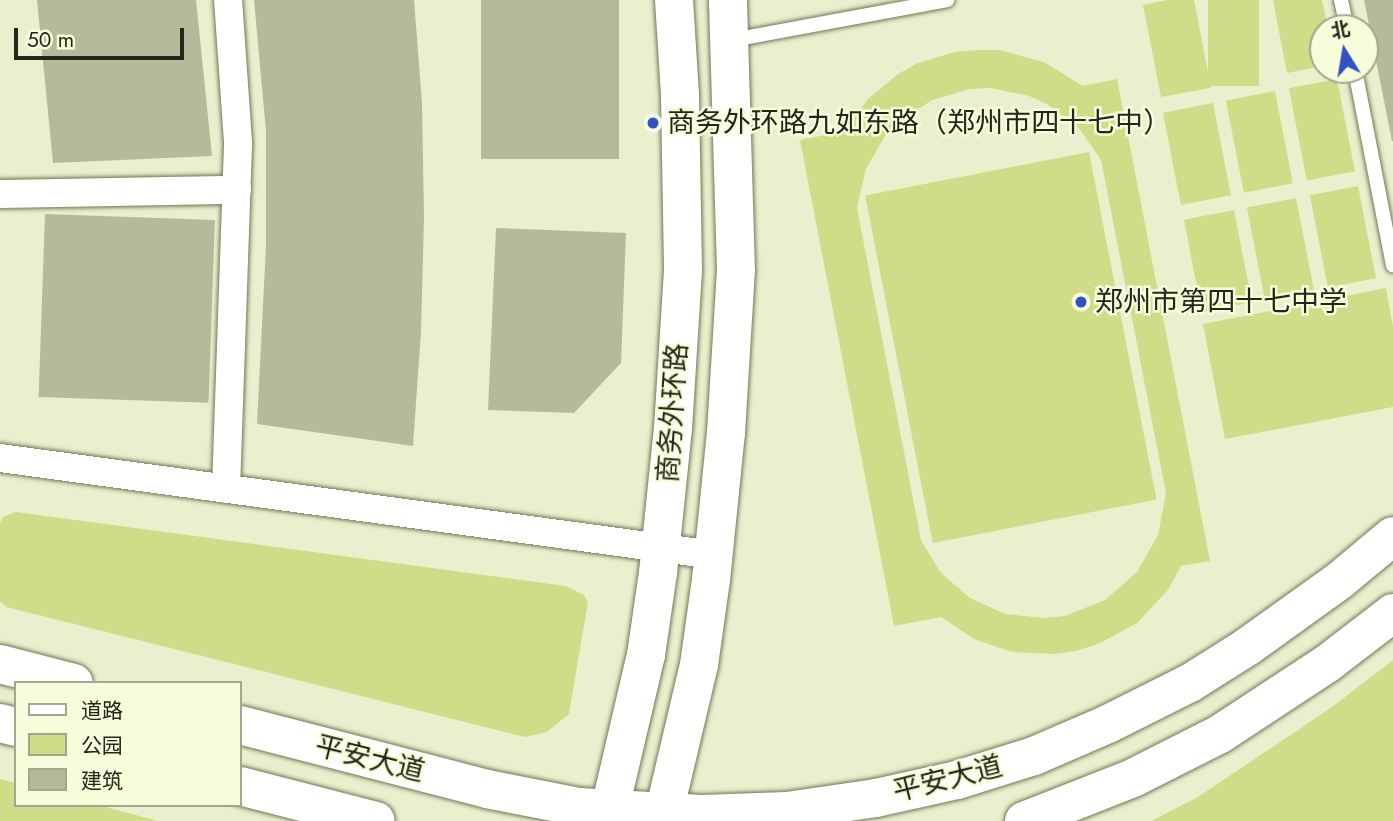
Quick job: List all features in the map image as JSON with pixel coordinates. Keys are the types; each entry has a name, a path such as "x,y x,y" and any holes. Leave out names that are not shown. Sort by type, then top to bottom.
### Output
{"main road":[{"name":"商务外环路","path":"609,815 646,655 661,548 683,269 680,95 674,0"},
{"name":"商务外环路","path":"663,817 699,664 714,555 736,271 728,0"},
{"name":"平安大道","path":"242,726 487,789 609,815 663,817 787,811 876,797 957,780 1034,756 1108,724 1191,683 1293,616 1393,536"},
{"path":"1024,821 1133,778 1220,734 1318,670 1393,613"},
{"path":"0,664 66,681"},
{"name":"平安大道","path":"242,787 376,821"}],"street":[{"path":"226,489 238,142 228,0"},
{"path":"0,194 237,190"},
{"path":"0,458 714,555"}],"lane":[{"path":"731,41 947,0"},
{"path":"1358,84 1393,265"}],"green space":[{"path":"1167,0 1194,0 1211,88 1161,97 1143,5"},
{"path":"1208,0 1259,0 1259,86 1208,86"},
{"path":"1273,0 1322,0 1325,14 1309,14 1309,69 1287,73"},
{"path":"999,50 1044,62 1083,86 1117,79 1210,561 1181,566 1168,590 1137,623 1098,644 1076,651 1054,654 1012,652 974,639 941,617 894,626 800,140 845,131 868,99 898,74 916,64 954,52","holes":["990,88 1029,96 1047,104 1079,128 1101,160 1166,493 1158,535 1137,572 1105,600 1065,616 1044,618 1005,614 970,598 941,573 921,540 857,208 866,169 885,136 899,122 932,100 970,89"]},
{"path":"1311,84 1338,84 1355,171 1307,181 1289,88"},
{"path":"1275,91 1293,183 1244,193 1226,101"},
{"path":"1213,103 1231,195 1181,205 1163,113"},
{"path":"1089,152 1157,499 933,543 865,196"},
{"path":"1358,186 1376,278 1328,288 1310,195"},
{"path":"1296,198 1314,290 1265,300 1247,208"},
{"path":"1234,210 1252,302 1202,312 1184,220"},
{"path":"1386,288 1393,327 1393,407 1225,439 1203,324"},
{"path":"16,512 566,586 584,595 588,602 569,714 547,732 525,737 6,607 0,601 0,523 3,517"},
{"path":"1393,660 1393,821 1151,821 1198,797 1332,707"},
{"path":"0,779 14,782 14,807 106,807 158,821 0,821"}],"building":[{"path":"37,0 196,0 212,156 53,163"},
{"path":"254,0 414,0 422,103 424,217 421,331 413,446 257,424 266,245 266,131"},
{"path":"481,0 619,0 619,159 481,159"},
{"path":"1364,0 1393,0 1393,141 1379,76 1379,14 1367,14"},
{"path":"45,214 215,220 209,403 39,397"},
{"path":"496,228 626,233 621,363 574,413 488,410"}],"place":[{"name":"商务外环路九如东路（郑州市四十七中）","path":"653,123"},
{"name":"郑州市第四十七中学","path":"1081,302"}]}
